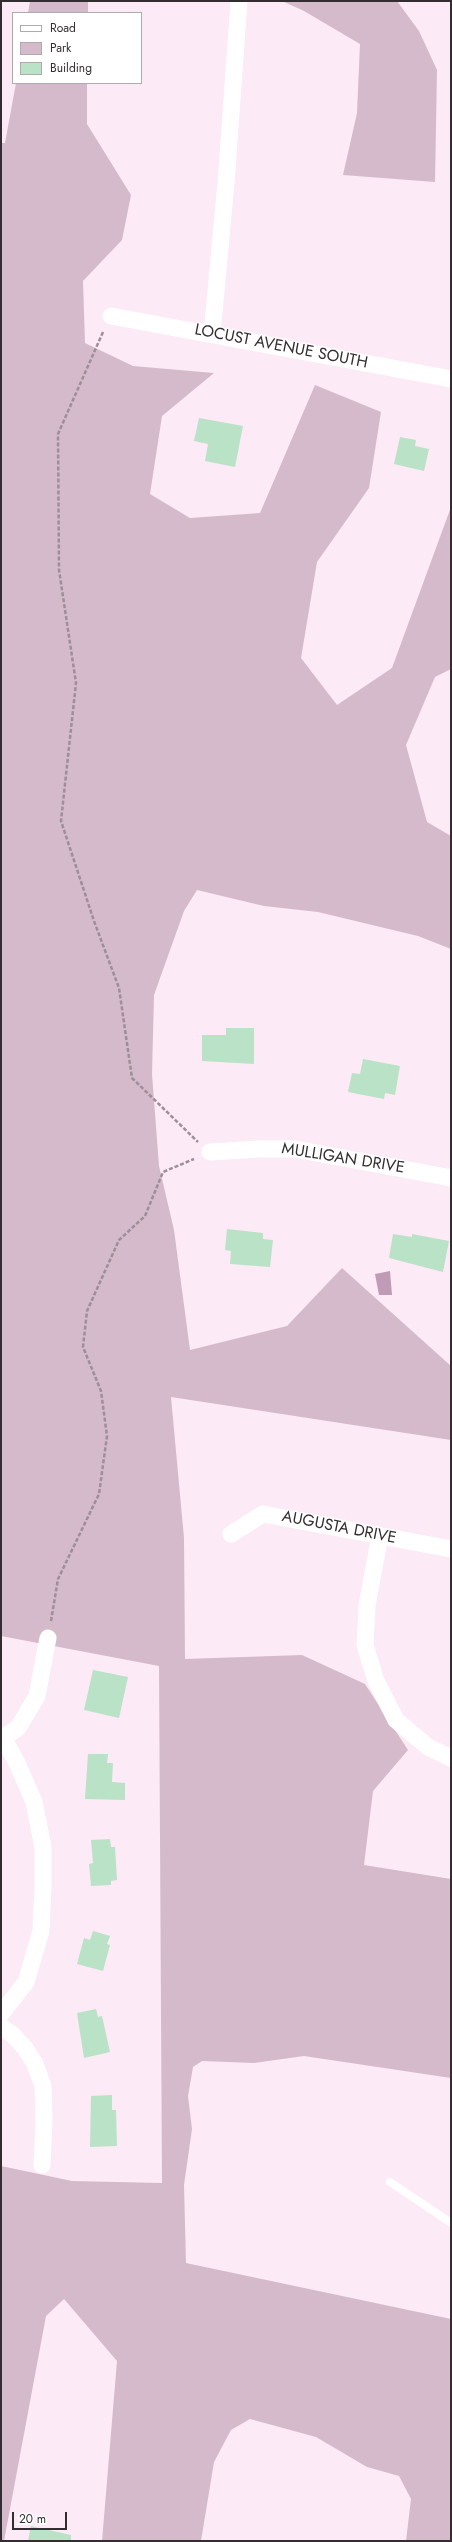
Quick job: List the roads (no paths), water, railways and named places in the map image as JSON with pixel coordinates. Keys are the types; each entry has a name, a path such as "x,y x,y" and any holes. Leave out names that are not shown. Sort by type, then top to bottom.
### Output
{"street":[{"path":"212,334 226,183 239,1"},
{"name":"LOCUST AVENUE SOUTH","path":"110,316 451,379"},
{"name":"MULLIGAN DRIVE","path":"210,1152 259,1149 294,1149 451,1178"},
{"name":"AUGUSTA DRIVE","path":"231,1534 263,1514 451,1549"},
{"path":"380,1536 367,1605 365,1645 376,1681 396,1720 428,1747 451,1758"},
{"path":"1,2014 26,1982 41,1931 43,1886 42,1847 34,1802 18,1765 2,1739 18,1728 37,1696 48,1638"},
{"path":"1,2027 12,2034 25,2048 35,2064 42,2086 44,2122 42,2165"}],"lane":[{"path":"390,2182 451,2222"}]}
